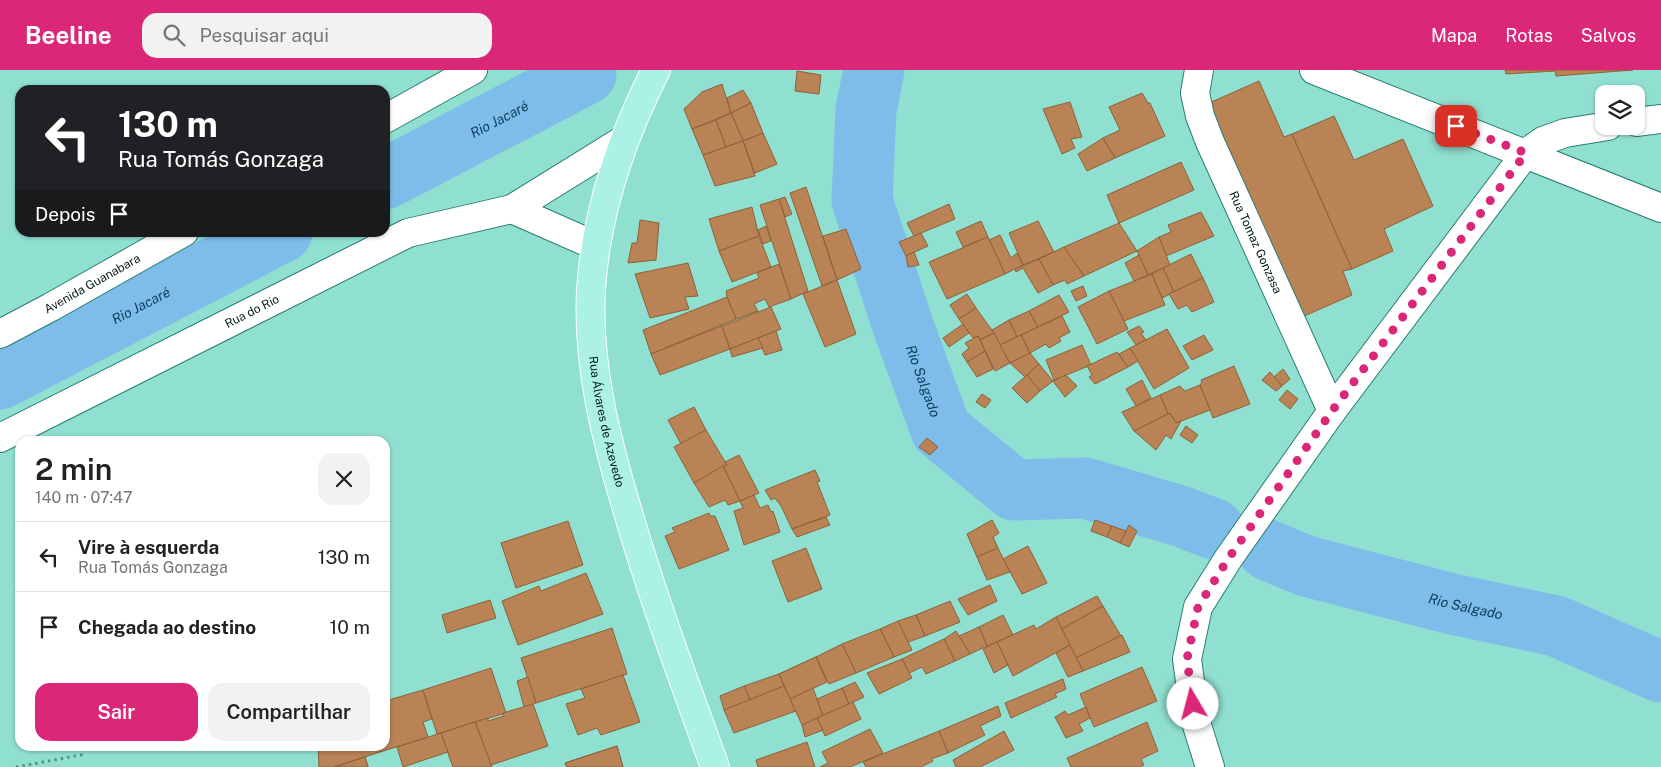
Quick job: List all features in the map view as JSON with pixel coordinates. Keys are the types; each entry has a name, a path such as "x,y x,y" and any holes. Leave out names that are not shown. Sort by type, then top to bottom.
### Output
{"main road":[{"name":"Rua Álvares de Azevedo","path":"651,80 625,139 609,185 598,227 591,290 592,344 613,464 653,595 715,767"}],"street":[{"path":"390,116 473,70"},
{"name":"Rua Tomaz Gonzasa","path":"1199,70 1195,93 1203,124 1332,411"},
{"path":"1314,70 1661,208"},
{"path":"1645,121 1661,119"},
{"path":"1210,767 1195,719 1187,659 1198,607 1228,559 1332,411 1526,153 1543,141 1565,133 1595,128"},
{"name":"Rua do Rio","path":"0,438 408,233 512,209 625,139"},
{"path":"512,209 596,246"},
{"name":"Avenida Guanabara","path":"0,334 175,237"}],"path":[{"path":"16,767 86,754"}],"building":[{"path":"1505,70 1555,70 1555,71 1506,74"},
{"path":"1555,70 1633,70 1556,76"},
{"path":"797,71 821,75 819,94 795,91"},
{"path":"1259,81 1284,137 1292,134 1352,269 1343,271 1352,295 1302,317 1207,104"},
{"path":"722,84 731,113 692,129 684,109 702,92"},
{"path":"743,90 751,103 731,113 727,98"},
{"path":"1142,93 1148,103 1150,103 1165,136 1115,158 1103,138 1120,130 1109,107"},
{"path":"1070,102 1082,137 1071,139 1075,148 1062,154 1043,109"},
{"path":"751,103 763,133 743,141 731,113"},
{"path":"731,113 743,141 726,147 716,120"},
{"path":"1334,116 1354,160 1403,139 1433,206 1384,229 1393,251 1352,269 1292,134"},
{"path":"716,120 726,147 703,155 692,129"},
{"path":"763,133 777,164 755,173 743,141"},
{"path":"1103,138 1115,158 1087,171 1078,154"},
{"path":"743,141 755,176 715,186 703,155"},
{"path":"1181,162 1194,190 1119,223 1107,195"},
{"path":"806,187 837,280 822,286 790,193"},
{"path":"785,197 792,214 785,217 779,199"},
{"path":"779,199 808,291 791,299 760,205"},
{"path":"949,204 955,219 914,236 907,223"},
{"path":"752,207 759,236 719,251 709,219"},
{"path":"1201,212 1214,236 1166,256 1159,237 1171,232 1168,225"},
{"path":"640,220 659,223 656,260 628,263 632,243 637,243"},
{"path":"981,221 988,237 963,247 956,232"},
{"path":"1038,221 1054,252 1023,265 1009,233"},
{"path":"1119,223 1137,251 1084,276 1064,247"},
{"path":"766,226 771,241 763,244 758,230"},
{"path":"846,229 861,269 837,280 823,236"},
{"path":"921,233 928,246 906,256 899,242"},
{"path":"1000,235 1011,258 1017,253 1023,265 1005,274 989,240"},
{"path":"759,236 771,267 732,282 719,251"},
{"path":"988,237 1005,274 947,299 929,262"},
{"path":"1159,237 1170,265 1148,275 1137,251"},
{"path":"1064,247 1084,276 1067,284 1065,280 1053,285 1039,259"},
{"path":"914,252 919,265 908,267 906,256"},
{"path":"1191,254 1203,278 1174,292 1163,268"},
{"path":"1139,255 1148,275 1134,281 1125,263"},
{"path":"1039,259 1053,285 1038,293 1023,268 1016,272 1015,269"},
{"path":"688,263 698,296 685,297 689,309 650,318 635,274"},
{"path":"779,264 791,299 769,307 765,299 754,304 758,311 736,319 726,291 759,278 757,273"},
{"path":"1163,268 1174,292 1162,298 1152,274"},
{"path":"1152,274 1165,305 1124,321 1109,291"},
{"path":"1203,278 1214,302 1192,312 1187,305 1178,309 1169,294"},
{"path":"837,280 856,334 825,347 803,294"},
{"path":"1083,286 1087,296 1076,301 1071,291"},
{"path":"1109,291 1128,329 1097,344 1078,307"},
{"path":"967,294 976,308 959,319 950,305"},
{"path":"1059,295 1069,312 1038,327 1029,311"},
{"path":"727,297 736,319 651,354 643,330"},
{"path":"771,307 781,329 730,349 722,326"},
{"path":"976,308 994,333 980,340 978,336 973,338 959,319"},
{"path":"1029,311 1038,327 1017,337 1009,320"},
{"path":"1062,316 1070,332 1059,338 1061,341 1049,348 1046,344 1030,353 1021,335"},
{"path":"1009,320 1017,337 1000,345 992,330"},
{"path":"963,324 969,333 949,347 943,338"},
{"path":"722,326 730,349 660,375 651,354"},
{"path":"1139,326 1144,332 1141,333 1146,340 1136,345 1127,332"},
{"path":"1167,329 1189,368 1154,389 1130,348"},
{"path":"776,331 782,350 765,355 758,338"},
{"path":"994,333 1010,363 995,371 980,340"},
{"path":"1021,335 1030,353 1010,363 1000,345"},
{"path":"1204,335 1213,350 1192,360 1183,346"},
{"path":"978,336 985,351 967,362 962,354 969,348 965,343"},
{"path":"758,338 763,348 732,357 730,349"},
{"path":"1082,345 1091,365 1054,380 1046,360"},
{"path":"1130,348 1138,361 1128,367 1119,354"},
{"path":"985,351 993,369 977,377 967,362"},
{"path":"1117,352 1128,367 1095,384 1089,377 1092,375 1087,366"},
{"path":"1030,353 1039,364 1025,377 1010,363"},
{"path":"1039,364 1053,381 1040,391 1027,375"},
{"path":"1234,366 1250,404 1213,418 1200,385 1201,380"},
{"path":"1283,369 1290,379 1282,386 1274,377"},
{"path":"1270,372 1282,386 1276,391 1262,380"},
{"path":"1027,375 1040,391 1027,403 1012,388"},
{"path":"1066,375 1077,386 1065,397 1053,381"},
{"path":"1142,380 1151,398 1136,406 1126,389"},
{"path":"1200,385 1210,410 1176,423 1170,413 1168,414 1160,395 1180,386 1185,391"},
{"path":"1287,390 1298,399 1290,409 1279,400"},
{"path":"982,394 991,400 985,408 976,402"},
{"path":"1160,395 1168,414 1134,431 1122,412"},
{"path":"694,407 706,430 681,444 668,420"},
{"path":"1170,413 1176,423 1181,421 1171,439 1166,435 1156,450 1134,431"},
{"path":"1186,426 1198,435 1192,443 1180,435"},
{"path":"706,430 727,465 694,483 674,447"},
{"path":"927,438 938,447 930,455 919,447"},
{"path":"739,455 759,493 740,501 723,466 727,465 725,462"},
{"path":"723,466 740,501 728,505 725,500 709,507 694,483"},
{"path":"815,470 820,481 817,482 830,515 792,529 781,506 775,498 771,500 765,490"},
{"path":"754,495 760,508 768,505 771,512 773,511 780,532 744,545 734,511 743,508 740,501"},
{"path":"709,513 710,516 715,516 729,550 679,569 665,536 675,532 672,528"},
{"path":"826,517 830,525 797,537 792,529"},
{"path":"992,520 999,533 993,537 998,548 977,557 967,534"},
{"path":"1095,520 1112,526 1107,537 1091,531"},
{"path":"568,521 583,565 516,588 501,543"},
{"path":"1129,525 1137,531 1129,547 1120,543"},
{"path":"1112,526 1126,531 1120,543 1107,537"},
{"path":"1028,546 1047,583 1022,594 1003,559"},
{"path":"806,548 822,589 788,602 772,561"},
{"path":"998,548 1010,572 987,580 977,557"},
{"path":"586,573 603,614 518,645 502,601 539,586 541,591"},
{"path":"990,585 997,601 968,615 958,599"},
{"path":"1097,596 1103,606 1062,629 1056,617"},
{"path":"490,600 496,618 447,633 442,615"},
{"path":"950,601 960,622 925,636 916,615"},
{"path":"1103,606 1121,636 1076,658 1062,629"},
{"path":"916,615 925,636 908,642 898,621"},
{"path":"1003,615 1013,635 987,646 979,627"},
{"path":"1056,617 1070,645 1013,676 997,642 1034,625 1036,629"},
{"path":"898,621 912,650 894,657 880,629"},
{"path":"979,627 987,646 970,654 959,636"},
{"path":"612,628 627,674 536,703 521,658"},
{"path":"880,629 894,657 856,673 842,644"},
{"path":"956,631 970,654 955,661 944,639"},
{"path":"1122,635 1130,652 1083,671 1076,658"},
{"path":"944,639 955,661 926,674 922,667 909,673 902,659"},
{"path":"997,642 1008,665 994,673 983,649"},
{"path":"842,644 856,673 829,684 816,657"},
{"path":"1070,645 1083,671 1068,677 1056,653"},
{"path":"816,657 825,676 787,692 779,674"},
{"path":"816,657 827,682 790,699 779,674"},
{"path":"902,659 912,678 879,694 867,673"},
{"path":"1142,667 1157,701 1094,727 1080,694"},
{"path":"491,668 506,713 437,734 423,690"},
{"path":"779,674 784,686 750,700 744,686"},
{"path":"623,675 640,722 601,735 597,728 578,735 566,704 585,698 581,689"},
{"path":"528,677 536,703 524,707 517,681"},
{"path":"1063,679 1066,689 1055,694 1057,697 1011,718 1005,703"},
{"path":"855,682 864,697 849,704 842,688"},
{"path":"744,686 750,700 724,710 720,696"},
{"path":"784,686 796,711 734,733 724,710"},
{"path":"813,688 823,716 802,725 790,699"},
{"path":"842,688 849,704 823,716 817,699"},
{"path":"423,690 432,719 423,722 428,737 390,749 390,700"},
{"path":"853,702 861,719 825,736 817,718"},
{"path":"533,704 548,746 491,765 475,722 488,718 488,721 504,716 503,713"},
{"path":"998,706 1001,716 980,726 985,735 948,753 939,731"},
{"path":"1086,707 1090,718 1079,724 1083,731 1066,738 1055,717 1065,711 1068,715"},
{"path":"817,718 823,730 805,737 802,725"},
{"path":"475,722 485,749 451,761 441,733"},
{"path":"475,722 492,767 453,767 441,733"},
{"path":"1147,722 1158,751 1141,759 1144,765 1140,767 1071,767 1067,758"},
{"path":"870,729 883,753 850,767 820,767 828,763 822,752"},
{"path":"939,731 948,753 931,759 933,761 921,767 866,767 863,762"},
{"path":"1004,731 1014,750 980,767 956,767 953,760"},
{"path":"441,733 448,752 403,767 397,747"},
{"path":"807,742 815,767 758,767 756,760"},
{"path":"617,746 623,767 567,767 565,763"},
{"path":"617,746 623,767 567,767 565,763"},
{"path":"318,751 380,752 334,767 319,767"},
{"path":"365,757 368,767 335,767"},
{"path":"365,757 368,767 335,767"}],"waterway":[{"name":"Rio Salgado","path":"874,70 866,110 862,200 903,326 941,430 1014,490 1085,488 1180,516 1214,529"},
{"name":"Rio Jacaré","path":"390,176 586,74"},
{"name":"Rio Jacaré","path":"0,379 272,237"},
{"name":"Rio Salgado","path":"1268,550 1306,566 1452,604 1556,626 1661,672"}],"route":[{"path":"1193,704 1187,659 1198,607 1228,559 1332,411 1526,153 1456,126"}]}
